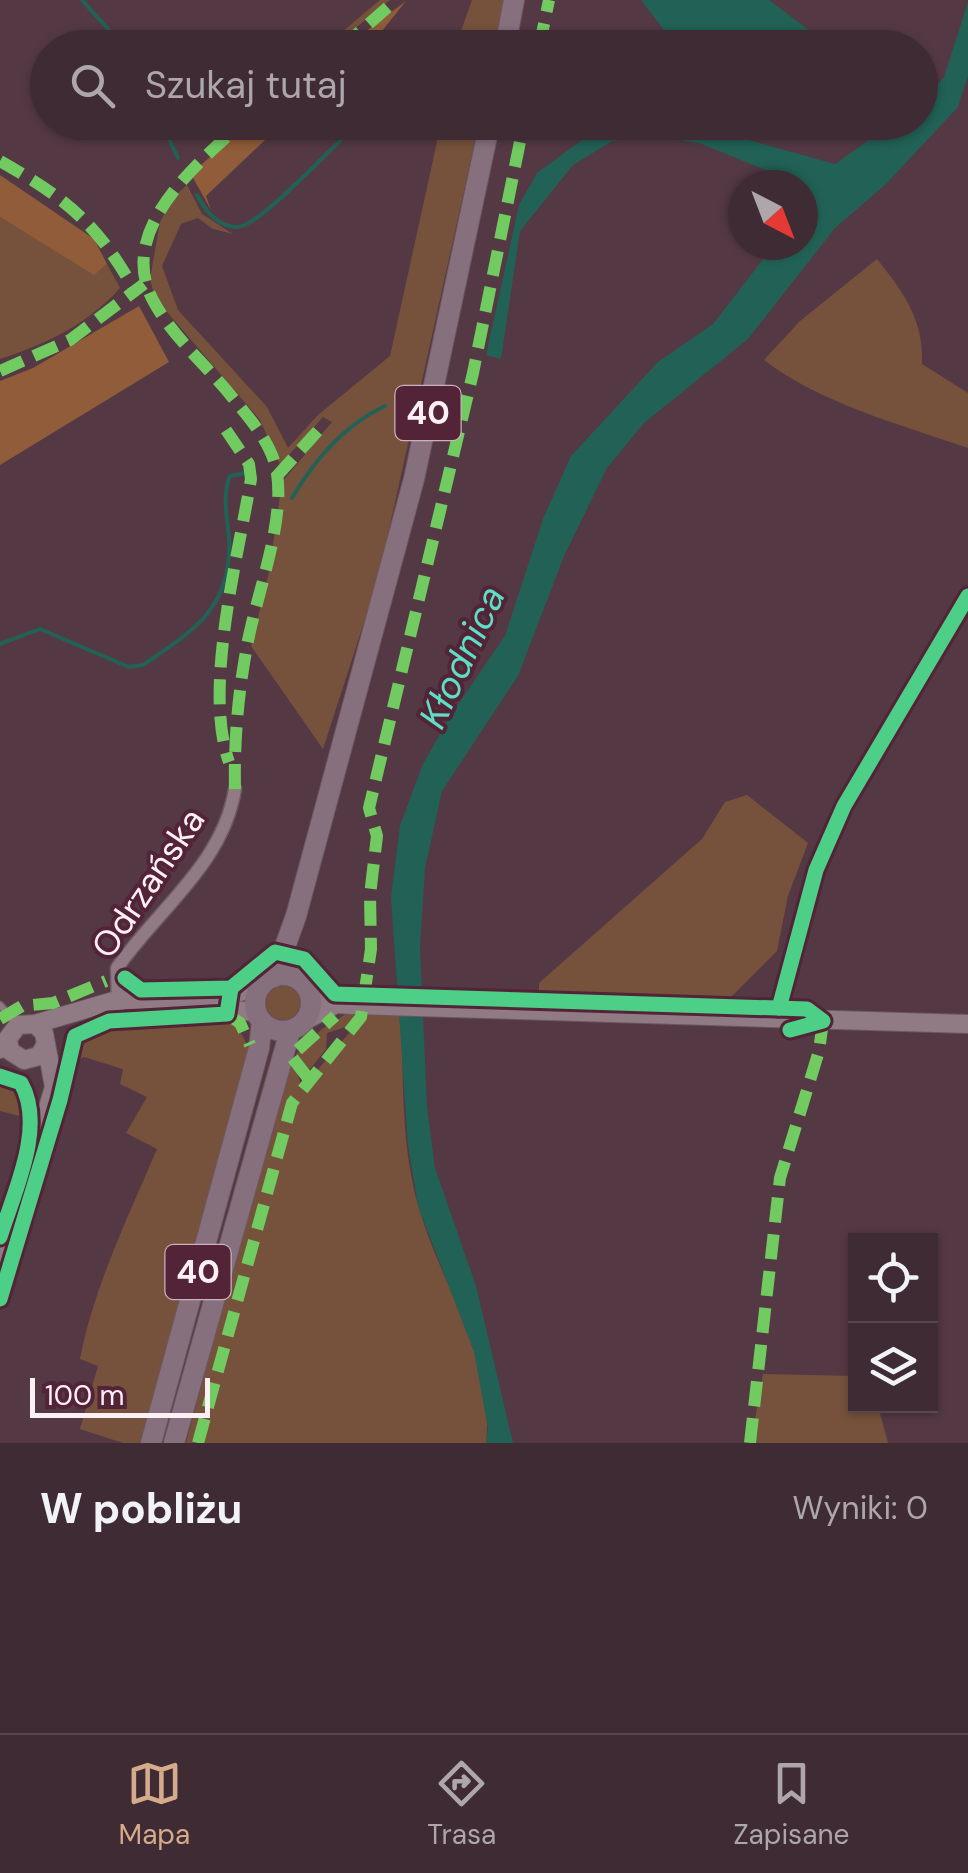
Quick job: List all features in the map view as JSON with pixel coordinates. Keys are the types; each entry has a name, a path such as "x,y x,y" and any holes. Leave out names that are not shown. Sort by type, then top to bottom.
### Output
{"main road":[{"path":"508,30 514,0"},
{"name":"40","path":"151,1443 245,1101 259,1017 276,980 296,916 414,480 486,140"},
{"path":"47,1109 40,1080 14,1061 10,1051 25,1037 118,1005 214,999 276,980 344,1004 968,1024"},
{"name":"40","path":"174,1443 266,1107 298,1026 312,1005 310,992"},
{"path":"118,1005 228,1008 259,1017 275,1030 298,1026 344,1004"},
{"path":"14,1061 39,1056 25,1037"},
{"path":"0,1266 54,1087 25,1037"}],"street":[{"name":"Odrzańska","path":"118,1005 118,968 205,862 224,830 234,790"}],"lane":[{"path":"0,1005 25,1037"}],"shaded area":[{"path":"380,0 390,0 353,30 344,30"},
{"path":"472,0 504,0 498,30 461,30"},
{"path":"641,0 769,0 809,30 664,30"},
{"path":"406,1 383,30 368,30"},
{"path":"968,2 968,76 958,107 938,128 938,84 944,77"},
{"path":"230,140 265,140 206,196 211,210 192,176"},
{"path":"475,140 378,579 323,749 251,646 269,572 282,482 332,422 323,417 280,465 260,420 155,298 150,279 160,222 174,197 187,185 202,214 233,234 213,229 198,218 181,224 162,266 178,310 267,407 288,448 318,415 390,356 437,142"},
{"path":"582,140 622,140 612,141 573,165 520,231 501,359 486,355 519,205 537,173"},
{"path":"676,140 748,140 835,164 869,140 927,140 886,184 835,228 818,250 818,170 766,170 699,143"},
{"path":"0,175 94,239 107,264 94,275 0,217"},
{"path":"0,217 94,274 107,264 120,288 94,313 65,332 0,359"},
{"path":"877,259 916,320 922,364 968,393 968,448 836,401 764,360 800,321"},
{"path":"762,260 810,260 748,339 644,423 607,468 564,556 518,676 442,791 425,868 420,947 427,1107 435,1168 476,1286 513,1443 486,1443 488,1428 474,1352 418,1206 408,1145 391,897 400,826 422,766 450,716 505,636 543,519 571,456 658,362 713,324"},
{"path":"139,306 169,362 0,465 0,381 33,368"},
{"path":"747,795 808,843 788,896 777,951 731,997 539,992 539,983 702,839 725,802"},
{"path":"283,986 295,991 300,1003 295,1015 283,1020 271,1015 266,1003 271,991"},
{"path":"346,1014 402,1016 404,1113 413,1185 429,1237 475,1352 487,1412 486,1443 186,1443 288,1061 292,1057 302,1088 350,1032 356,1031 355,1024 327,1033 326,1049 307,1073 296,1054 322,1029"},
{"path":"208,1017 234,1021 249,1048 140,1443 123,1443 80,1429 98,1366 80,1359 103,1278 157,1149 126,1133 147,1097 120,1084 123,1069 84,1057 74,1062 78,1051 71,1048 80,1036 112,1022"},
{"path":"0,1080 22,1093 27,1118 0,1111"},
{"path":"763,1374 848,1376 848,1413 880,1413 888,1443 751,1443"}],"waterway":[{"path":"82,0 109,30"},
{"path":"170,140 178,158"},
{"path":"197,195 208,212 223,224 248,224 342,140"},
{"path":"292,498 332,444 356,423 385,406"},
{"path":"0,644 40,629 129,667 143,665 162,652 194,628 217,599 229,561 228,483 230,476 245,473"}],"marked path":[{"path":"362,30 396,0"},
{"path":"543,30 549,0"},
{"path":"224,140 183,179 166,202 144,251 145,277 155,304 252,422 269,448 276,468 274,533 241,682 235,789"},
{"path":"198,1443 292,1103 361,1017 371,949 370,895 377,836 369,808 473,373 520,140"},
{"path":"0,161 78,215 107,247 135,291"},
{"path":"0,371 70,340 144,284"},
{"path":"276,477 325,423"},
{"path":"226,430 249,464 251,479 221,661 222,732 229,762"},
{"path":"0,1019 22,1006 53,1003 106,981"},
{"path":"227,1014 240,1023 250,1045"},
{"path":"308,1078 291,1056 335,1016"},
{"path":"750,1443 780,1178 819,1051 823,1021"}],"cycle path":[{"path":"779,1008 816,870 844,806 968,596"},
{"path":"125,978 141,990 231,988 275,952 304,959 335,994 807,1009 823,1021 790,1030"},
{"path":"0,1299 60,1100 75,1036 109,1021 227,1014 231,988"},
{"path":"0,1076 21,1083 30,1119 25,1160 0,1237"}],"water label":[{"name":"Kłodnica","path":"462,657"}]}
